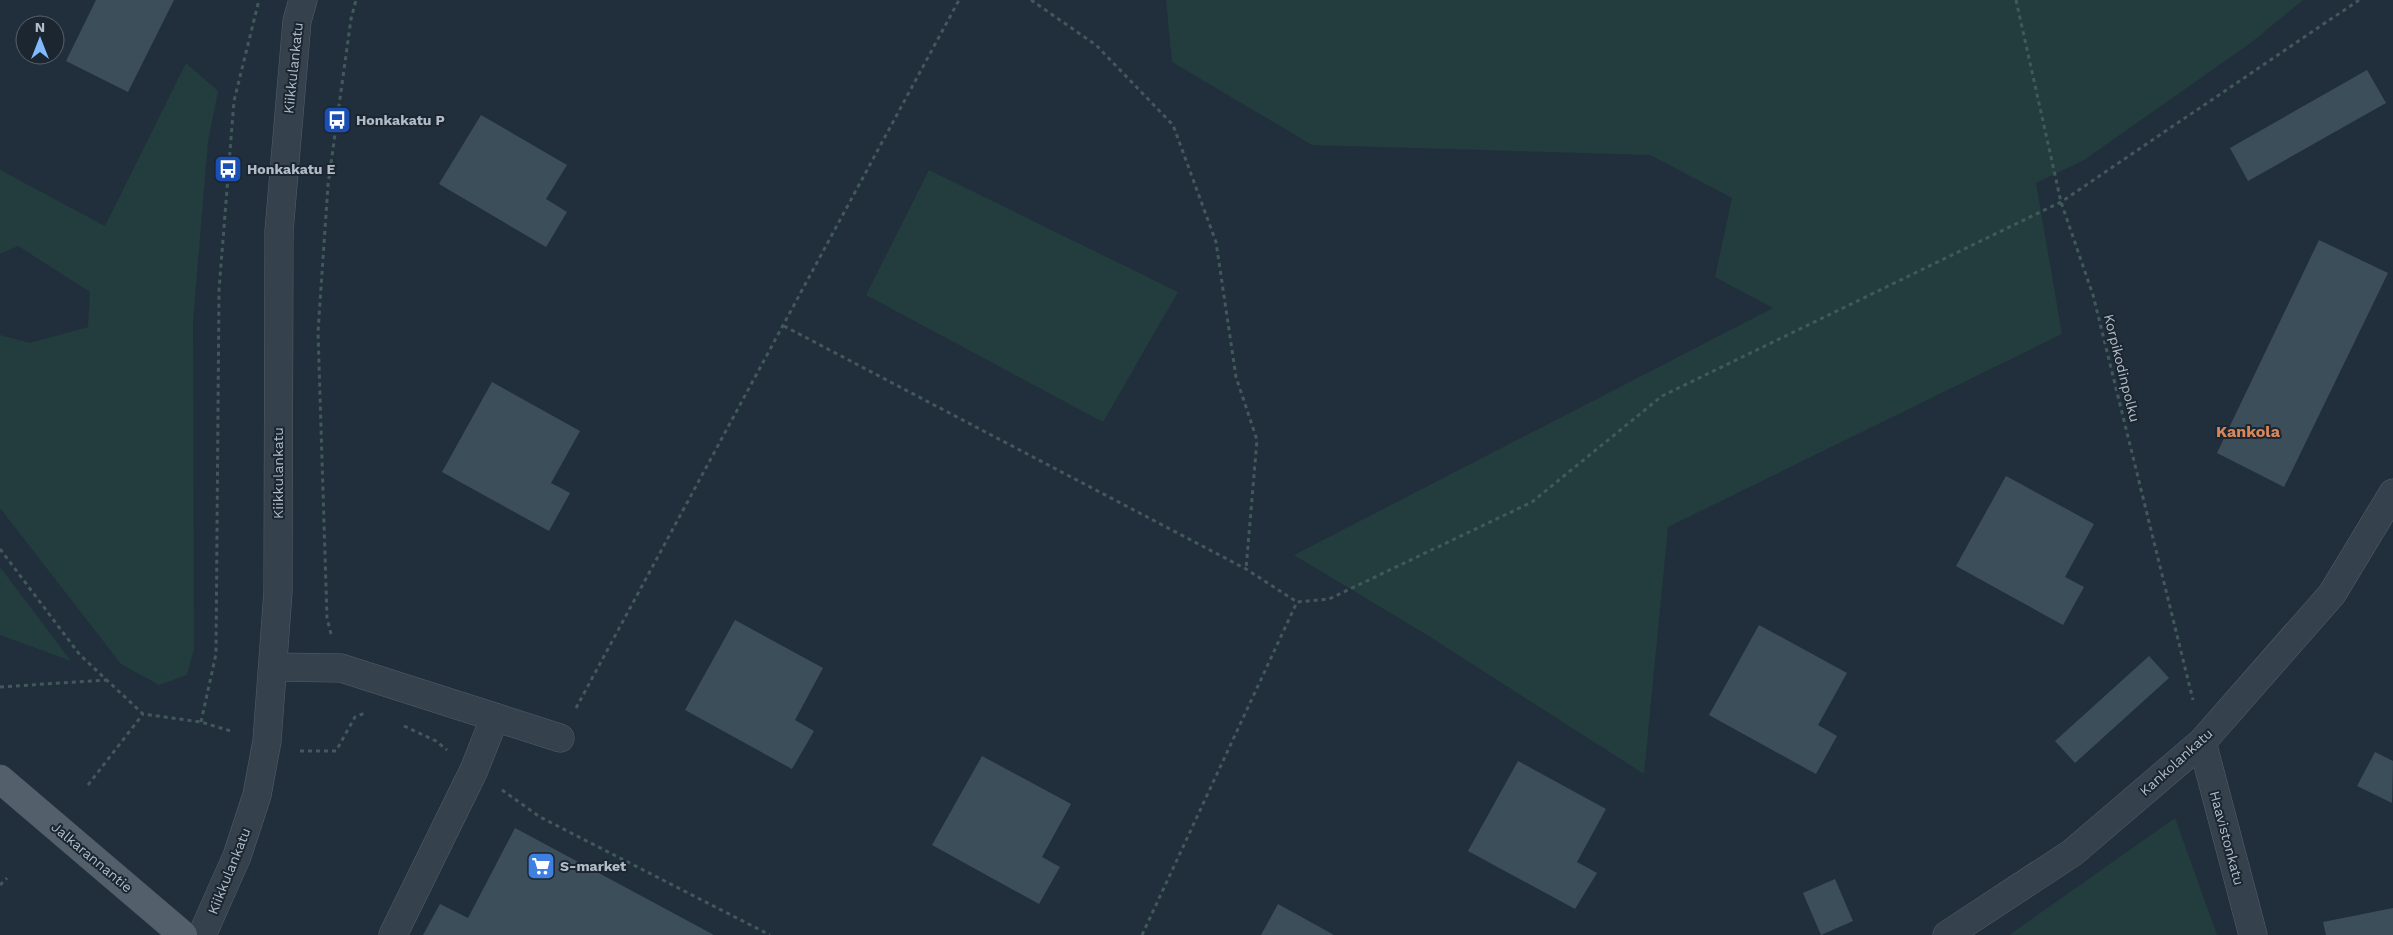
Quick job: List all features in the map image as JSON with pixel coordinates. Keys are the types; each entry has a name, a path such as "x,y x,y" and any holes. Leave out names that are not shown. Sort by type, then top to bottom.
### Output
{"main road":[{"name":"Jalkarannantie","path":"0,779 183,935"}],"street":[{"name":"Kiikkulankatu","path":"202,935 240,847 257,795 267,741 278,592 279,231 297,22 303,0"},
{"name":"Kankolankatu","path":"1947,935 2072,853 2202,742 2332,594 2393,493"},
{"path":"273,667 341,668 560,738"},
{"path":"392,935 474,770 496,717"},
{"name":"Haavistonkatu","path":"2202,742 2253,935"}],"path":[{"path":"201,722 216,654 219,290 234,101 259,0"},
{"path":"355,717 327,618 318,332 328,185 351,19 356,0"},
{"path":"560,738 959,0"},
{"path":"1032,0 1096,45 1173,126 1216,242 1236,377 1256,440 1246,569"},
{"name":"Korpikodinpolku","path":"2016,0 2061,202 2093,296 2202,742"},
{"path":"784,326 1246,569 1297,602 1329,599 1532,502 1662,396 2061,202 2359,0"},
{"path":"0,549 80,655 143,714 201,722 304,752 336,752 355,717 371,710"},
{"path":"1142,935 1297,602"},
{"path":"0,687 106,680"},
{"path":"88,785 143,714"},
{"path":"396,722 436,741 540,818 770,935"},
{"path":"0,885 7,878"}],"green space":[{"path":"1166,0 2303,0 2252,42 2084,160 2036,183 2062,334 1668,527 1644,774 1427,635 1294,555 1773,308 1715,277 1732,198 1650,155 1312,145 1172,62"},
{"path":"186,63 218,91 208,141 193,323 194,649 187,675 159,685 121,664 0,508 0,335 30,343 88,327 90,292 18,246 0,254 0,170 105,226"},
{"path":"929,170 1178,292 1103,422 866,295"},
{"path":"0,567 71,661 0,635"},
{"path":"2175,818 2217,935 2009,935"}],"building":[{"path":"96,0 174,0 128,92 66,61"},
{"path":"2367,70 2386,103 2248,181 2230,148"},
{"path":"481,115 567,165 546,199 567,212 546,247 439,184"},
{"path":"2319,240 2388,273 2284,487 2217,453"},
{"path":"492,382 580,431 551,483 570,493 549,531 442,472"},
{"path":"2006,476 2094,524 2065,577 2084,587 2063,625 1956,566"},
{"path":"735,620 823,668 795,720 814,731 792,769 685,710"},
{"path":"1759,625 1847,673 1818,725 1837,736 1816,774 1709,715"},
{"path":"2149,656 2169,678 2075,763 2055,741"},
{"path":"2375,752 2393,761 2392,803 2357,786"},
{"path":"982,756 1071,804 1042,857 1060,867 1039,904 932,845"},
{"path":"1518,761 1606,809 1577,862 1597,873 1575,909 1468,851"},
{"name":"S-market","path":"515,828 714,935 423,935 440,904 468,918"},
{"path":"1835,879 1853,921 1821,935 1803,893"},
{"path":"1278,904 1334,935 1261,935"},
{"path":"2393,908 2393,935 2326,935 2323,922"}],"place":[{"name":"Honkakatu P","path":"337,120"},
{"name":"Honkakatu E","path":"228,169"},
{"name":"S-market","path":"541,866"}],"district":[{"name":"Kankola","path":"2248,431"}]}
